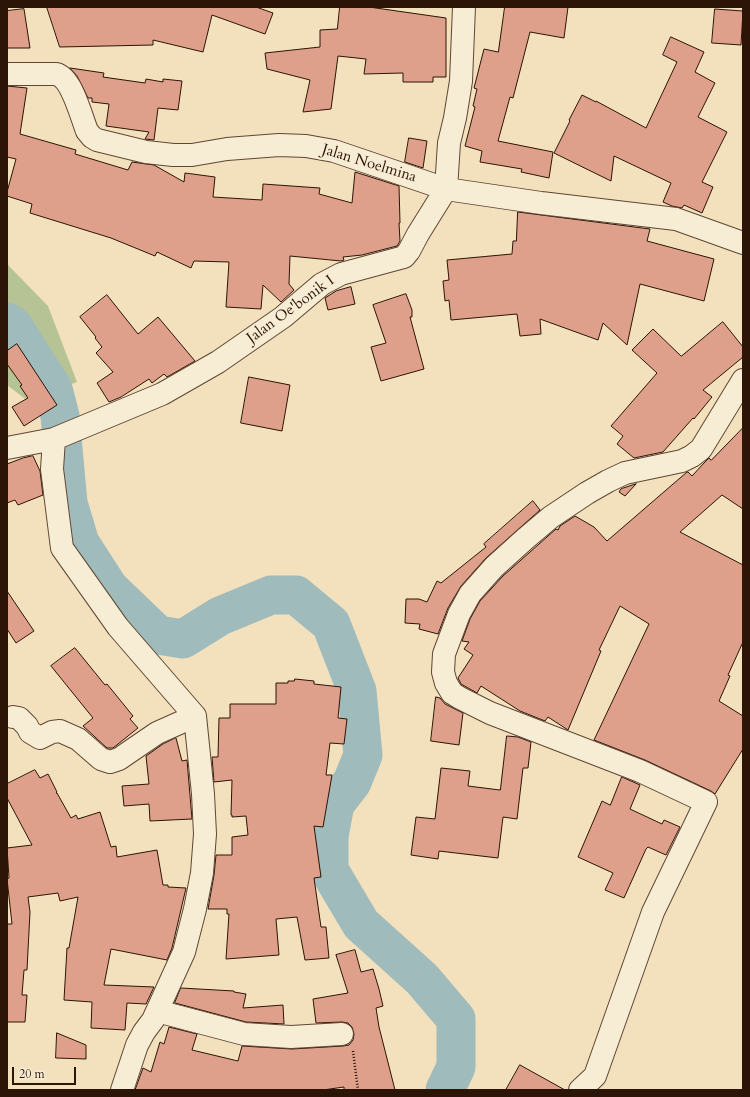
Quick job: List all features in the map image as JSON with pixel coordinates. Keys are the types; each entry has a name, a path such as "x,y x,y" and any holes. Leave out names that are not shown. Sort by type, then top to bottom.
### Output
{"street":[{"name":"Jalan Oe'bonik I","path":"7,448 54,439 108,415 162,394 218,362 283,317 331,278 404,257 446,189 449,143 461,81 464,7"},
{"name":"Jalan Noelmina","path":"7,74 60,75 69,84 87,131 92,137 97,140 146,152 173,155 192,155 227,149 279,145 306,146 334,150 446,189 548,204 676,219 743,243"},
{"path":"580,1090 595,1076 653,912 706,802 640,772 490,713 460,698 452,693 446,684 443,672 444,654 459,614 470,594 504,558 551,517 588,492 608,481 625,473 682,461 692,456 701,448 743,380"},
{"path":"54,439 52,469 62,548 118,628 195,716 204,801 205,834 202,873 195,910 184,952 157,1011 137,1045 122,1090"},
{"path":"13,717 19,718 27,726 30,732 40,738 52,732 60,732 78,739 101,759 110,762 119,759 157,732 195,716"},
{"path":"157,1011 244,1034 292,1037 342,1034"}],"path":[{"path":"342,1034 347,1036 353,1045 358,1090"}],"green space":[{"path":"7,264 48,306 77,382 28,401 7,385"}],"building":[{"path":"47,7 256,7 273,13 265,34 212,15 203,52 153,40 153,45 60,47"},
{"path":"340,7 369,7 446,18 446,77 433,77 433,82 403,82 403,73 364,74 366,59 338,56 331,109 303,112 310,80 267,69 265,53 320,47 320,30 337,29"},
{"path":"505,7 568,7 564,38 530,32 513,98 510,97 498,141 553,152 549,178 521,172 522,169 480,162 482,151 465,146 475,107 473,106 477,89 474,88 484,49 498,52"},
{"path":"24,9 30,48 7,48 7,11"},
{"path":"715,9 743,11 741,45 712,43"},
{"path":"671,37 704,52 695,72 715,83 698,117 727,132 702,182 713,187 702,213 684,205 682,208 663,202 671,183 614,156 611,181 554,153 582,95 646,128 677,62 663,55"},
{"path":"70,68 104,73 103,77 145,83 146,79 163,82 163,79 182,81 178,110 158,108 154,140 145,139 149,132 106,126 109,104 92,102 92,98 88,98 77,76"},
{"path":"7,86 27,88 20,134 76,150 75,154 128,170 132,162 154,165 184,182 185,173 215,177 213,197 262,200 263,184 320,188 319,194 352,203 355,172 399,186 400,241 397,246 362,255 343,257 344,260 341,261 290,256 289,284 294,290 281,302 263,285 261,309 226,307 229,262 194,261 191,268 157,252 155,256 111,238 30,213 32,204 7,196 16,159 7,157"},
{"path":"409,138 427,141 423,168 405,162"},
{"path":"518,212 650,229 647,241 714,259 704,301 640,284 627,345 603,323 598,340 540,319 541,334 520,336 517,314 451,320 449,300 445,301 443,281 449,280 447,260 512,254 513,241 516,241"},
{"path":"351,287 355,304 328,310 325,298 336,291"},
{"path":"406,294 412,310 412,317 410,317 424,369 381,381 371,347 386,343 373,305"},
{"path":"107,295 138,334 158,317 195,361 167,377 164,374 152,383 149,379 121,397 109,402 97,383 113,372 96,353 102,347 80,317"},
{"path":"723,322 743,347 743,357 703,390 712,397 663,452 634,458 617,444 623,436 611,426 657,373 632,350 653,329 681,356"},
{"path":"17,344 57,405 24,426 12,407 28,398 20,386 22,385 7,364 7,351"},
{"path":"249,377 290,385 282,431 241,423"},
{"path":"743,428 743,509 722,495 680,532 743,565 743,642 728,675 730,676 719,701 743,716 743,749 715,794 645,760 594,740 649,624 620,606 599,650 601,651 568,730 548,717 545,721 520,711 481,686 477,693 461,684 458,678 473,655 464,649 469,642 462,641 470,619 480,601 503,576 556,529 558,530 560,526 575,516 594,527 607,541 687,472 692,476 709,458 711,460"},
{"path":"33,456 40,471 43,495 18,505 15,500 7,503 7,464"},
{"path":"636,484 625,496 619,492 621,489"},
{"path":"533,501 540,510 486,558 461,586 448,608 438,634 419,629 420,624 405,623 406,599 419,599 427,602 437,581 441,583 486,547 484,544"},
{"path":"7,591 34,631 16,643 7,629"},
{"path":"75,648 133,716 130,719 138,728 113,748 107,748 83,726 93,718 51,666"},
{"path":"295,679 314,681 314,684 341,687 338,718 347,719 344,744 330,743 326,775 332,775 323,827 314,826 321,877 314,878 321,927 326,927 329,958 305,960 297,917 276,919 279,955 226,959 229,914 227,914 227,909 208,909 216,855 232,855 232,837 248,835 246,816 232,817 231,815 232,780 214,782 212,757 218,757 219,718 230,718 230,704 276,704 276,683 288,683 288,681 294,681"},
{"path":"436,697 440,698 445,704 463,713 459,745 431,741"},
{"path":"507,736 518,737 531,742 528,768 523,768 517,819 503,817 498,858 439,851 438,859 411,855 416,817 435,819 441,768 470,771 468,786 500,790"},
{"path":"176,738 182,761 187,760 192,819 150,821 149,804 124,806 122,786 149,784 146,756 163,744"},
{"path":"35,770 40,778 48,774 57,792 56,793 71,818 76,815 78,819 100,812 111,847 116,846 117,857 157,850 163,885 168,885 168,887 186,888 172,948 167,960 111,949 104,985 154,987 146,1004 127,1003 125,1030 91,1028 92,1002 64,1000 67,948 69,948 78,897 60,901 58,893 28,897 30,912 27,970 24,970 22,995 27,995 25,1022 7,1022 7,924 12,924 7,879 9,878 7,848 32,845 7,798 7,784"},
{"path":"622,777 640,785 630,809 662,824 664,820 680,827 666,855 648,847 646,849 624,898 605,890 613,873 578,857 602,801 610,805"},
{"path":"355,950 361,972 373,969 379,989 383,1006 376,1008 379,1027 395,1090 344,1090 344,1087 323,1090 135,1090 143,1068 151,1072 160,1042 164,1044 169,1027 197,1034 192,1050 238,1061 242,1046 292,1049 349,1045 353,1040 354,1034 352,1027 348,1023 342,1022 316,1023 313,999 348,993 336,955"},
{"path":"181,988 234,991 246,994 243,1008 283,1005 284,1024 246,1022 175,1003"},
{"path":"57,1033 86,1045 86,1059 56,1058"},
{"path":"520,1065 565,1090 506,1090"}],"waterway":[{"path":"7,322 13,326 53,389 60,416 68,503 80,543 109,588 158,635 183,639 220,616 271,595 296,595 331,624 357,691 363,755 352,782 335,804 329,836 329,870 361,924 422,979 456,1019 456,1067 445,1090"}]}
